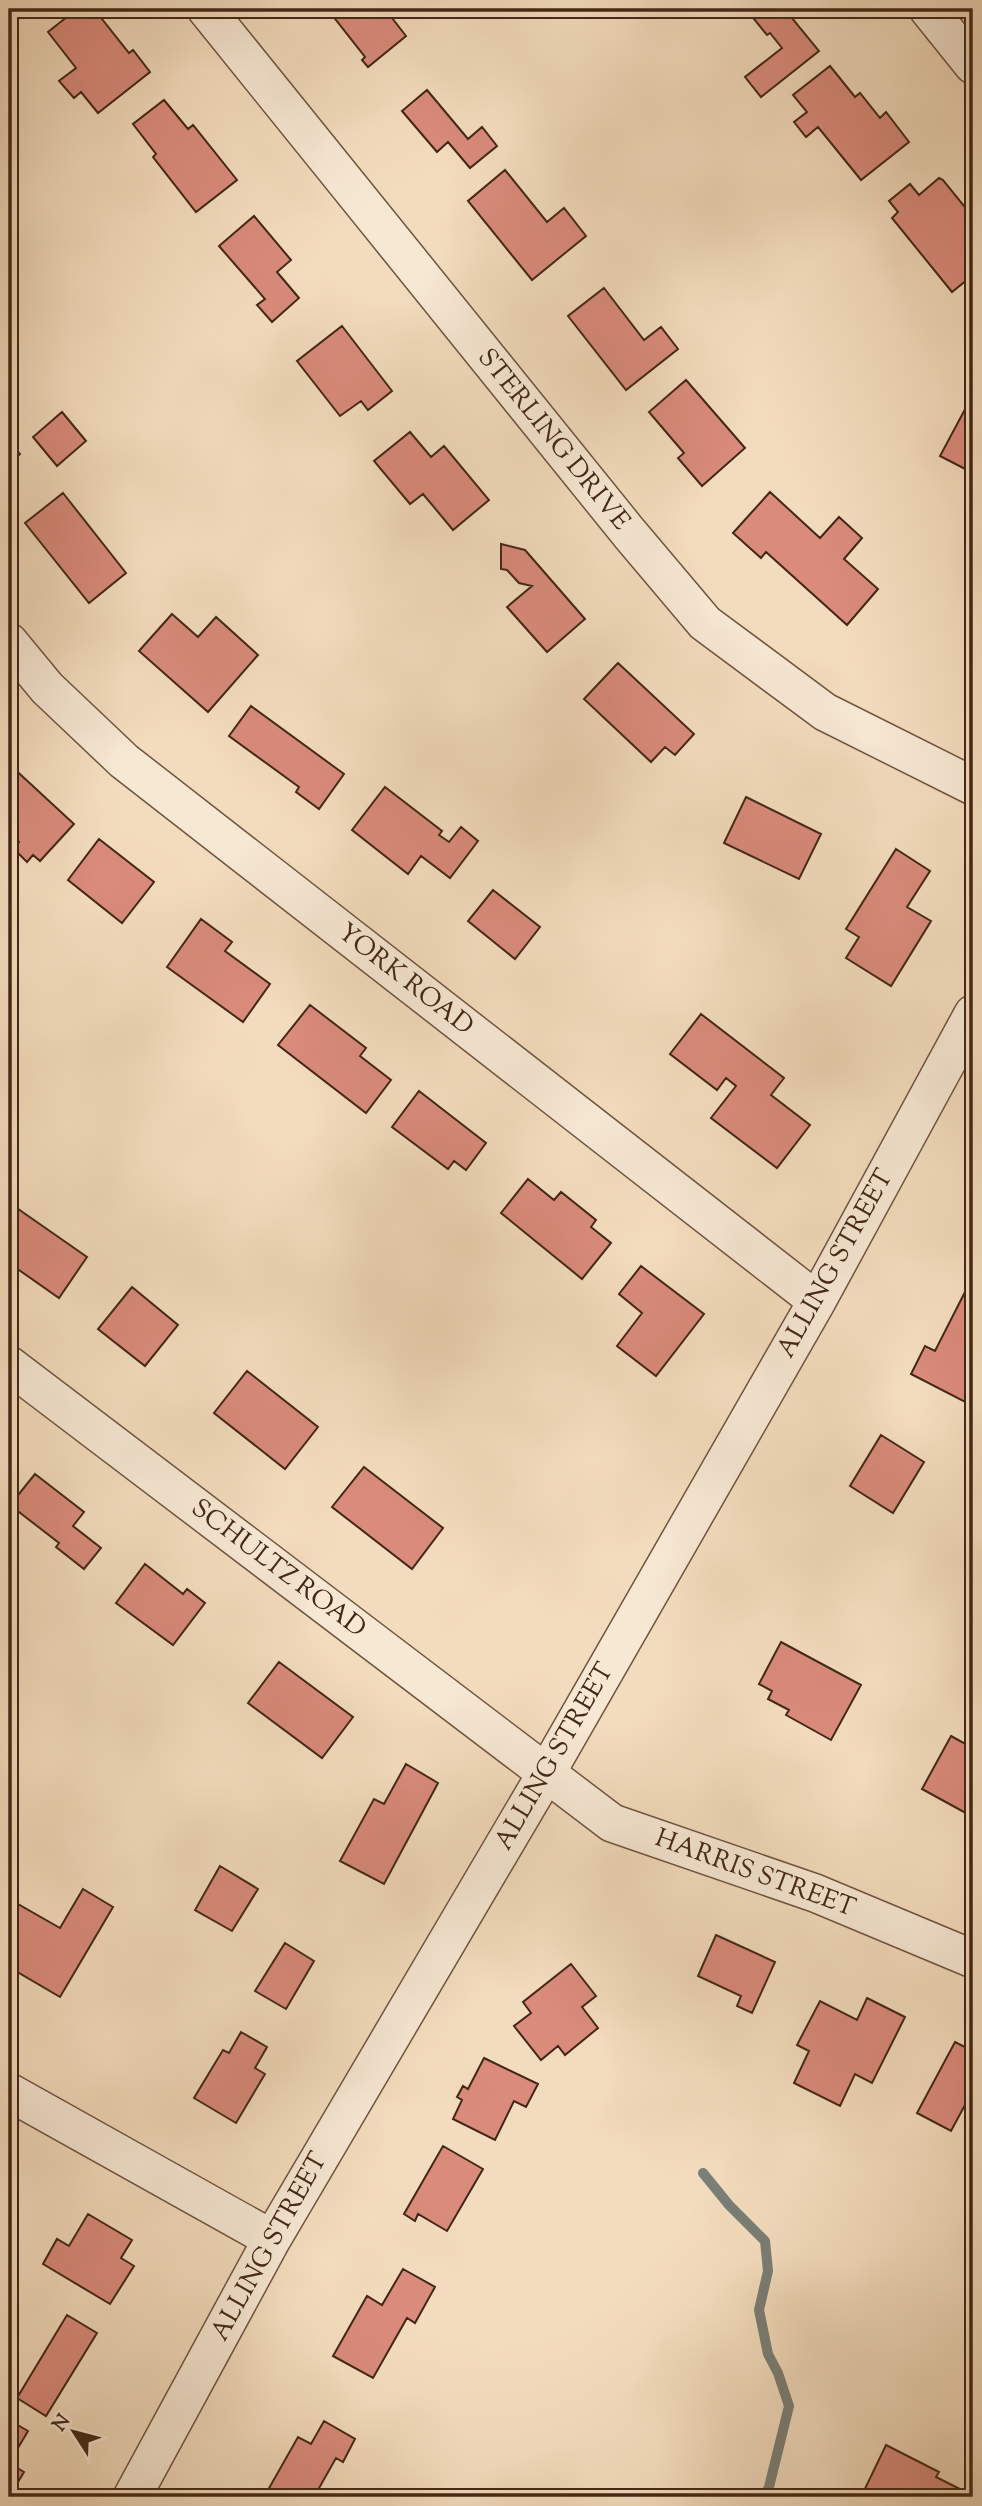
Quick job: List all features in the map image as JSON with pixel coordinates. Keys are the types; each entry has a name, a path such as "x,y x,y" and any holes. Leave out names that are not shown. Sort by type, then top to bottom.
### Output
{"street":[{"name":"STERLING DRIVE","path":"206,9 620,523 705,623 825,712 973,786"},
{"path":"928,9 973,65"},
{"name":"YORK ROAD","path":"9,642 47,688 124,761 817,1301"},
{"name":"ALLING STREET","path":"132,2497 272,2239 547,1773 817,1301 973,1014"},
{"name":"SCHULTZ ROAD","path":"9,1365 547,1773"},
{"name":"HARRIS STREET","path":"547,1773 612,1823 815,1892 973,1959"},
{"path":"9,2092 272,2239"}],"building":[{"path":"77,9 94,9 129,53 133,50 150,72 98,113 81,92 74,98 59,81 76,68 48,32"},
{"path":"321,9 385,9 406,36 368,67 362,60 365,57 328,10 324,13"},
{"path":"746,9 801,9 791,17 819,51 761,97 745,77 782,48 770,33 767,35"},
{"path":"830,66 855,97 860,93 880,118 886,112 909,142 861,180 818,127 806,137 794,122 807,112 793,95"},
{"path":"427,90 468,139 482,127 497,146 470,168 448,142 437,152 402,111"},
{"path":"164,100 188,129 193,125 237,180 196,212 153,157 156,154 133,124"},
{"path":"505,170 547,222 564,208 586,236 532,280 468,201"},
{"path":"939,178 973,217 973,275 952,292 892,218 898,212 889,201 910,184 919,195"},
{"path":"254,216 291,260 277,272 299,298 272,322 257,305 265,299 219,246"},
{"path":"604,288 644,340 661,327 678,349 626,390 568,316"},
{"path":"342,326 392,391 368,410 361,401 340,416 297,361"},
{"path":"686,380 745,448 702,486 678,458 684,453 649,412"},
{"path":"971,398 973,399 973,473 940,456"},
{"path":"62,412 86,441 57,466 33,437"},
{"path":"410,432 431,457 444,446 489,500 453,530 423,494 410,504 374,461"},
{"path":"9,441 20,454 9,463"},
{"path":"770,492 820,538 839,517 862,538 844,559 878,589 847,625 766,552 761,558 733,533"},
{"path":"63,493 126,573 89,603 25,523"},
{"path":"501,544 525,550 585,619 547,652 507,607 532,586 519,583 507,570 501,569"},
{"path":"172,614 198,637 216,617 258,655 208,712 139,651"},
{"path":"618,663 694,734 675,755 665,747 651,762 584,699"},
{"path":"251,706 344,774 319,809 296,792 299,787 229,736"},
{"path":"9,764 74,824 40,861 33,855 27,862 13,848 19,842 9,832"},
{"path":"385,787 442,831 439,835 449,842 461,827 478,841 450,878 421,856 408,874 352,830"},
{"path":"746,797 821,834 799,879 724,843"},
{"path":"99,839 154,882 122,923 68,880"},
{"path":"896,849 930,871 907,907 931,921 891,986 846,958 859,937 846,929"},
{"path":"493,890 540,927 515,959 468,921"},
{"path":"201,919 232,942 225,951 270,984 243,1022 167,967"},
{"path":"310,1005 366,1048 360,1056 391,1080 366,1113 278,1045"},
{"path":"701,1014 784,1078 771,1095 810,1125 777,1168 711,1118 736,1086 726,1078 717,1090 670,1054"},
{"path":"419,1091 486,1143 466,1170 454,1161 448,1169 392,1127"},
{"path":"528,1179 554,1200 561,1192 596,1220 591,1227 611,1243 582,1279 501,1213"},
{"path":"11,1204 87,1257 59,1298 9,1263"},
{"path":"641,1266 704,1314 656,1376 617,1346 642,1313 619,1294"},
{"path":"132,1287 178,1325 145,1366 98,1329"},
{"path":"965,1292 973,1297 971,1405 911,1374 925,1346 935,1351"},
{"path":"247,1371 318,1427 285,1469 214,1413"},
{"path":"881,1435 924,1462 893,1513 850,1486"},
{"path":"364,1467 443,1528 412,1569 332,1507"},
{"path":"35,1474 84,1512 73,1526 101,1548 84,1569 56,1547 59,1543 10,1505"},
{"path":"145,1564 183,1594 187,1589 205,1603 173,1645 116,1603"},
{"path":"781,1642 861,1685 831,1740 786,1715 789,1710 768,1699 772,1691 759,1684"},
{"path":"279,1662 353,1717 322,1758 248,1703"},
{"path":"951,1736 973,1748 973,1817 922,1789"},
{"path":"406,1764 438,1783 384,1884 340,1861 374,1799 384,1804"},
{"path":"220,1866 258,1889 232,1931 195,1910"},
{"path":"83,1889 113,1907 60,1997 9,1967 18,1947 9,1941 9,1899 60,1928"},
{"path":"716,1935 775,1962 752,2013 737,2006 741,1996 698,1976"},
{"path":"285,1943 314,1961 286,2009 255,1991"},
{"path":"571,1964 596,1996 582,2007 598,2028 565,2055 558,2046 541,2060 514,2026 531,2013 523,2002"},
{"path":"867,1998 905,2017 872,2083 855,2074 840,2106 794,2083 809,2051 797,2045 820,2001 857,2020"},
{"path":"241,2032 267,2047 255,2068 265,2074 236,2123 194,2098 223,2050 229,2053"},
{"path":"955,2042 973,2051 973,2090 951,2131 917,2113"},
{"path":"484,2058 538,2084 526,2107 514,2101 495,2140 453,2119 462,2100 457,2097 463,2086 468,2089"},
{"path":"443,2146 483,2169 447,2231 418,2214 415,2221 404,2214"},
{"path":"88,2214 132,2240 121,2258 134,2266 110,2304 43,2264 57,2239 69,2246"},
{"path":"403,2269 435,2287 415,2323 407,2318 373,2378 333,2356 367,2296 382,2305"},
{"path":"67,2315 97,2333 46,2416 17,2398"},
{"path":"9,2420 28,2431 9,2463"},
{"path":"324,2421 355,2439 343,2462 336,2458 314,2497 264,2497 298,2437 311,2444"},
{"path":"886,2445 939,2472 936,2477 970,2494 969,2497 861,2497"},
{"path":"9,2463 24,2472 9,2497"}],"waterway":[{"path":"703,2173 729,2205 765,2241 768,2271 759,2310 768,2354 778,2373 789,2406 769,2487 764,2497"}]}
